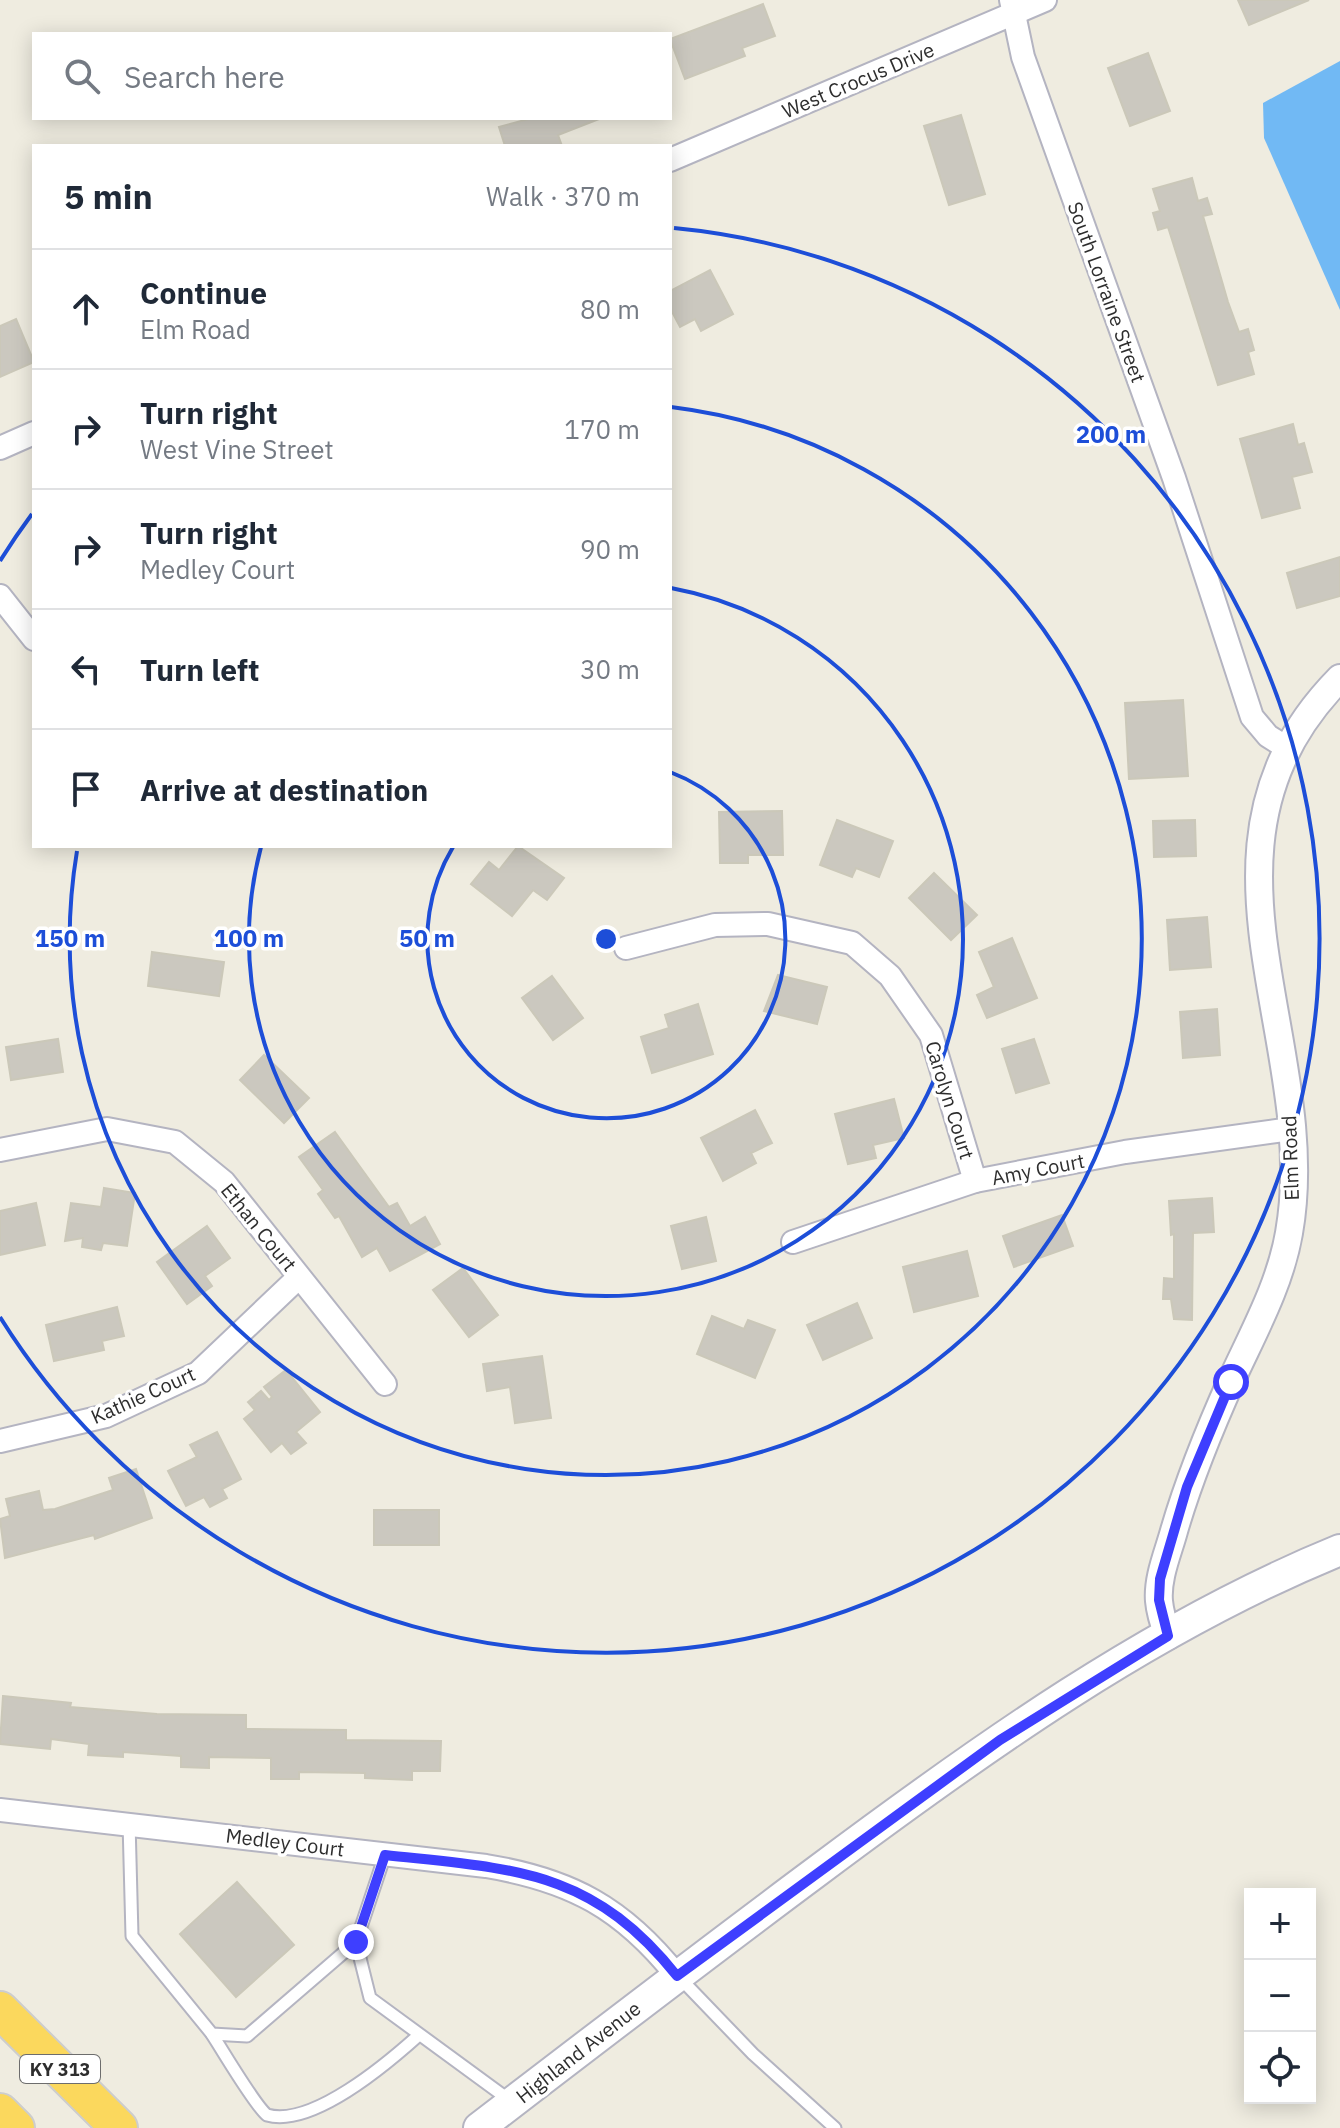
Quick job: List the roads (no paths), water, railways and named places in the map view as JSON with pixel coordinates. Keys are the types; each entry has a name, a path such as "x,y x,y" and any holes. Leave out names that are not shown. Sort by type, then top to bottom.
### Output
{"highway":[{"name":"KY 313","path":"0,2010 119,2128"},
{"path":"0,2112 16,2128"}],"main road":[{"name":"Highland Avenue","path":"479,2128 677,1976 1000,1740 1168,1636 1240,1596 1340,1550"}],"street":[{"name":"West Crocus Drive","path":"672,159 1012,7 1045,0"},
{"name":"South Lorraine Street","path":"1012,7 1028,71 1174,478 1252,717 1268,736 1289,749"},
{"path":"0,448 32,434"},
{"path":"0,596 32,636"},
{"name":"Elm Road","path":"1168,1636 1159,1600 1160,1579 1187,1487 1264,1312 1289,1234 1294,1192 1291,1129 1266,979 1258,893 1260,848 1267,805 1301,726 1340,678"},
{"name":"Carolyn Court","path":"626,948 728,924 768,924 852,943 890,976 931,1035 975,1181"},
{"name":"Ethan Court","path":"0,1150 107,1129 175,1142 224,1182 385,1384"},
{"name":"Amy Court","path":"793,1242 975,1181 1125,1152 1291,1129"},
{"name":"Kathie Court","path":"0,1441 106,1416 198,1373 299,1277"},
{"name":"Medley Court","path":"0,1810 129,1822 519,1871 574,1889 633,1928 677,1976"}],"lane":[{"path":"129,1822 132,1936 212,2034 267,2116 294,2124 325,2114 356,2093 419,2035"},
{"path":"212,2034 247,2036 356,1942 385,1855"},
{"path":"356,1942 370,1998 512,2103"},
{"path":"677,1976 753,2054 835,2128"}],"water":[{"path":"1340,61 1340,310 1264,138 1263,103"}]}
